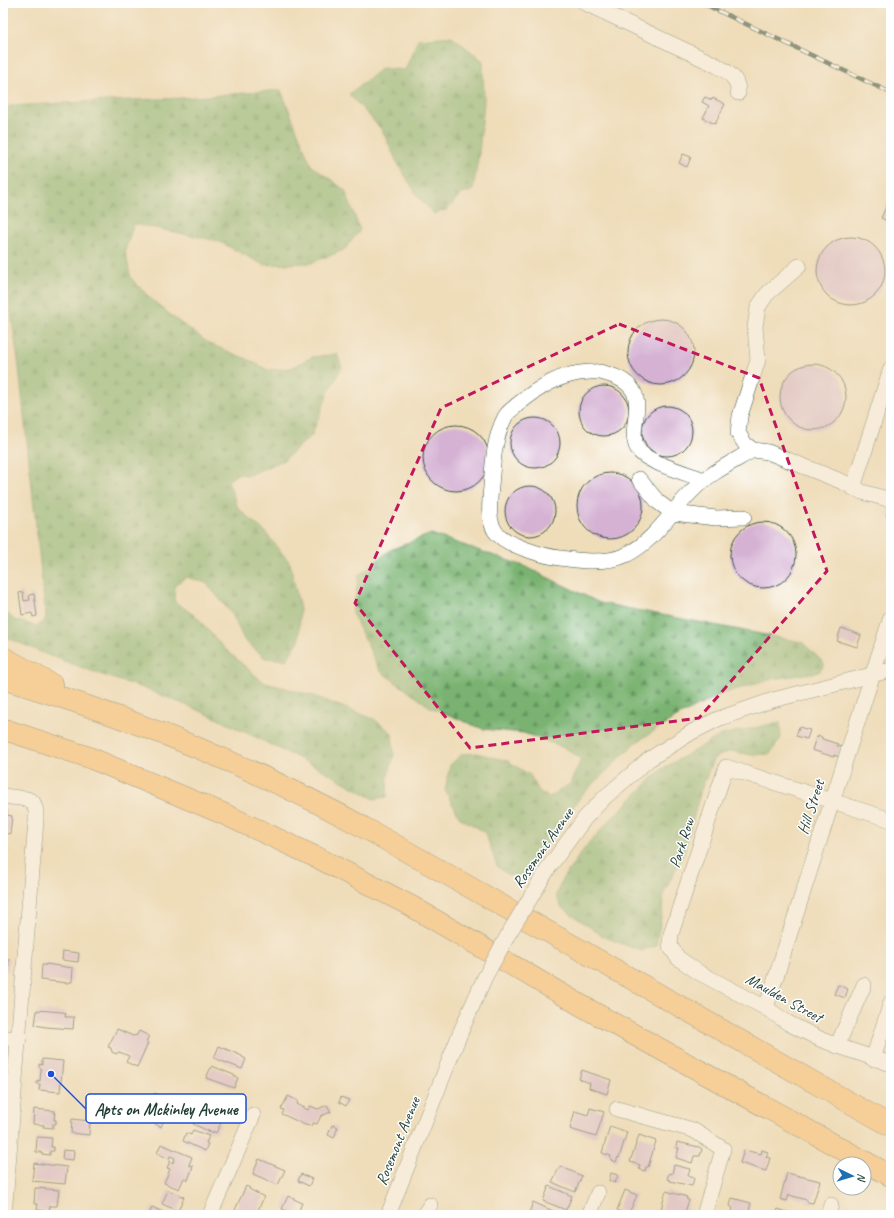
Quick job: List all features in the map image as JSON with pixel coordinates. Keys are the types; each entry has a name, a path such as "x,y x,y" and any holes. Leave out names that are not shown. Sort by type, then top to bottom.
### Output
{"highway":[{"path":"3,657 92,706"},
{"path":"3,679 92,706 191,745 281,786 355,823 891,1126"},
{"path":"3,730 80,754 257,830 318,858 411,906 582,1006 891,1176"},
{"path":"3,745 40,750 102,763"}],"street":[{"path":"585,3 714,64 730,74 738,85 738,93"},
{"path":"799,266 767,294 758,307 755,327 758,360 740,416 738,433 745,444 753,450 768,452 843,482 862,492 891,500"},
{"path":"853,488 891,368"},
{"path":"705,480 648,459 640,451 634,441 638,404 633,390 622,380 602,372 580,373 560,377 530,394 506,415 497,434 489,513 496,532 515,546 552,557 596,562 624,556 646,543 694,488 753,450"},
{"path":"639,479 658,502 673,513 716,518 744,517"},
{"name":"Hill Street","path":"766,1008 891,617"},
{"name":"Rosemont Avenue","path":"388,1215 461,1031 485,977 549,866 585,818 605,797 648,760 692,732 718,719 773,700 891,670"},
{"name":"Park Row","path":"670,946 671,934 726,767 832,800"},
{"path":"3,796 27,799 33,802 36,811 4,1215"},
{"path":"832,800 891,820"},
{"name":"Maulden Street","path":"670,946 678,958 698,972 766,1008 788,1023 837,1046 891,1064"},
{"path":"837,1046 864,985"},
{"path":"873,1059 891,1002"},
{"path":"3,1038 19,1040"},
{"path":"617,1109 693,1130 723,1149 704,1215"},
{"path":"210,1215 253,1115"},
{"path":"589,1215 598,1194"}],"highlighted area":[{"path":"619,324 759,378 827,571 699,718 470,748 355,603 441,408"}],"green space":[{"path":"452,36 483,61 484,103 479,153 473,190 460,195 448,209 434,214 418,197 397,162 382,130 349,94 382,68 405,70 418,39"},
{"path":"281,90 311,165 345,190 360,230 344,250 311,263 264,265 218,241 134,224 125,251 131,278 150,298 178,321 210,344 247,359 268,370 291,368 312,357 337,354 342,367 328,393 312,435 284,460 249,475 237,474 228,481 238,508 266,533 290,563 300,609 299,641 286,660 265,658 244,640 232,614 206,583 186,577 175,585 174,601 197,617 224,648 263,682 311,695 374,719 392,733 394,756 388,776 387,797 374,799 319,768 203,712 146,689 50,656 3,636 3,610 15,620 37,626 46,619 19,368 3,255 3,110 10,106 182,98"},
{"path":"431,534 524,566 600,603 802,642 825,664 819,672 773,679 724,693 680,715 635,743 581,796 539,856 522,876 508,875 497,866 485,832 460,818 445,790 450,765 462,754 477,753 508,761 530,775 539,791 549,797 570,784 581,759 567,749 524,733 483,729 430,707 380,671 352,613 359,575 390,550"},
{"path":"780,722 781,738 770,754 751,755 731,751 714,758 701,790 684,852 664,893 656,946 641,951 604,937 561,907 556,895 563,878 590,841 662,769 721,735"}],"building":[{"path":"705,97 712,100 713,98 725,104 715,124 703,118 709,106 702,102"},
{"path":"683,154 691,157 687,167 679,163"},
{"path":"891,196 891,223 881,218"},
{"path":"851,237 864,240 875,247 882,258 885,271 882,284 875,295 864,302 851,305 838,302 827,295 820,284 817,271 820,258 827,247 838,240"},
{"path":"661,319 674,322 684,329 691,339 694,352 691,365 684,375 674,382 661,385 648,382 638,375 631,365 628,352 631,339 638,329 648,322"},
{"path":"813,364 826,366 841,379 844,384 846,397 844,410 831,425 826,428 813,430 800,428 785,415 782,410 780,397 782,384 795,369 800,366"},
{"path":"609,386 614,387 622,393 628,401 628,421 622,429 614,435 599,436 594,435 586,429 580,421 579,406 580,401 586,393 594,387"},
{"path":"672,406 677,407 685,413 691,421 691,441 685,449 677,455 662,456 657,455 649,449 643,441 642,426 643,421 649,413 657,407"},
{"path":"540,418 545,419 553,425 559,433 559,453 553,461 545,467 530,468 525,467 517,461 511,453 510,438 511,433 517,425 525,419"},
{"path":"456,425 469,428 479,435 486,445 489,458 486,471 479,481 469,488 456,491 443,488 433,481 426,471 423,458 426,445 433,435 443,428"},
{"path":"604,473 616,473 628,478 638,488 643,500 641,519 628,534 616,539 604,539 592,534 582,524 577,512 577,500 582,488 592,478"},
{"path":"535,486 540,487 548,493 554,501 554,521 548,529 540,535 525,536 520,535 512,529 506,521 505,506 506,501 512,493 520,487"},
{"path":"889,509 891,509 891,517 886,516"},
{"path":"757,522 769,522 776,524 787,531 794,542 796,555 794,568 787,579 776,586 769,588 757,588 750,586 739,579 732,568 730,561 730,549 732,542 739,531 750,524"},
{"path":"23,592 24,601 30,600 29,595 34,594 37,616 33,617 32,613 22,615 19,593"},
{"path":"841,628 861,635 857,647 837,641"},
{"path":"799,727 810,730 807,739 796,736"},
{"path":"818,736 842,747 839,757 834,755 834,757 812,750 816,737 818,738"},
{"path":"3,809 7,809 7,815 12,816 10,834 3,833"},
{"path":"3,846 8,847 6,869 3,868"},
{"path":"63,951 79,953 78,962 62,960"},
{"path":"3,958 9,959 8,972 3,972"},
{"path":"46,964 73,968 72,982 68,983 41,980 42,965"},
{"path":"838,985 848,989 845,998 834,994"},
{"path":"37,1010 62,1012 66,1013 65,1017 74,1017 73,1029 35,1025"},
{"path":"117,1029 133,1036 137,1035 139,1031 149,1036 146,1042 148,1043 137,1067 126,1062 129,1056 119,1052 116,1054 112,1052 111,1048 108,1047"},
{"path":"219,1046 246,1059 242,1069 214,1058"},
{"path":"42,1059 63,1061 60,1092 39,1090 40,1084 37,1084 37,1080 40,1081 41,1068 39,1067 39,1064 42,1065"},
{"path":"212,1066 238,1078 234,1088 206,1078"},
{"path":"582,1070 611,1080 607,1094 589,1088 590,1083 579,1079"},
{"path":"155,1093 162,1097 156,1106 150,1103"},
{"path":"288,1096 298,1101 297,1104 308,1110 310,1106 318,1109 327,1105 331,1112 321,1116 317,1124 313,1123 311,1126 305,1125 282,1114 284,1110 281,1109"},
{"path":"341,1097 349,1100 346,1106 339,1102"},
{"path":"590,1108 604,1112 596,1137 570,1129 575,1111 588,1115"},
{"path":"34,1109 55,1111 54,1120 56,1120 56,1124 53,1124 53,1128 33,1124"},
{"path":"195,1110 221,1123 216,1133 193,1124 195,1120 192,1118"},
{"path":"156,1116 164,1120 161,1127 153,1123"},
{"path":"72,1119 90,1121 89,1135 71,1133"},
{"path":"332,1125 338,1127 334,1138 328,1135"},
{"path":"610,1126 627,1132 619,1158 618,1157 616,1162 610,1159 611,1156 602,1153"},
{"path":"193,1130 209,1136 205,1151 183,1141 186,1133 191,1135"},
{"path":"639,1135 656,1141 648,1167 646,1167 645,1171 639,1169 640,1165 630,1162"},
{"path":"37,1137 52,1138 51,1147 54,1147 54,1151 50,1151 50,1155 36,1152"},
{"path":"677,1142 699,1147 702,1149 700,1156 694,1156 692,1163 676,1158 679,1148 676,1148"},
{"path":"161,1144 192,1157 189,1165 193,1166 188,1180 184,1178 179,1189 164,1183 170,1169 167,1168 170,1161 173,1163 175,1158 170,1156 169,1159 157,1153"},
{"path":"63,1150 74,1151 73,1160 62,1159"},
{"path":"744,1150 761,1154 762,1150 768,1152 766,1157 770,1158 766,1171 740,1163"},
{"path":"259,1159 285,1170 278,1185 253,1174"},
{"path":"34,1163 67,1167 65,1184 32,1181"},
{"path":"674,1165 690,1169 688,1176 694,1178 692,1186 667,1179 669,1173 672,1174"},
{"path":"560,1166 582,1176 575,1192 552,1182"},
{"path":"611,1173 618,1175 615,1183 609,1181"},
{"path":"787,1173 820,1181 813,1203 789,1195 787,1201 780,1199"},
{"path":"301,1174 312,1179 309,1186 298,1181"},
{"path":"246,1186 264,1197 257,1212 263,1215 240,1215 234,1212"},
{"path":"549,1186 572,1196 566,1210 543,1201"},
{"path":"35,1188 59,1190 57,1206 50,1206 49,1211 37,1210 38,1204 34,1204"},
{"path":"168,1190 184,1197 178,1211 162,1204"},
{"path":"625,1190 637,1195 628,1215 617,1210"},
{"path":"666,1191 687,1197 686,1199 689,1200 684,1215 661,1209"},
{"path":"288,1196 302,1203 297,1215 282,1209"},
{"path":"732,1198 751,1203 748,1215 731,1215 733,1208 730,1206"},
{"path":"533,1202 562,1215 534,1215 529,1213"},
{"path":"152,1207 169,1215 149,1215"},
{"path":"778,1209 796,1215 776,1215"}],"railway":[{"path":"702,3 891,93"}],"place":[{"name":"Apts on Mckinley Avenue","path":"51,1074"}]}
